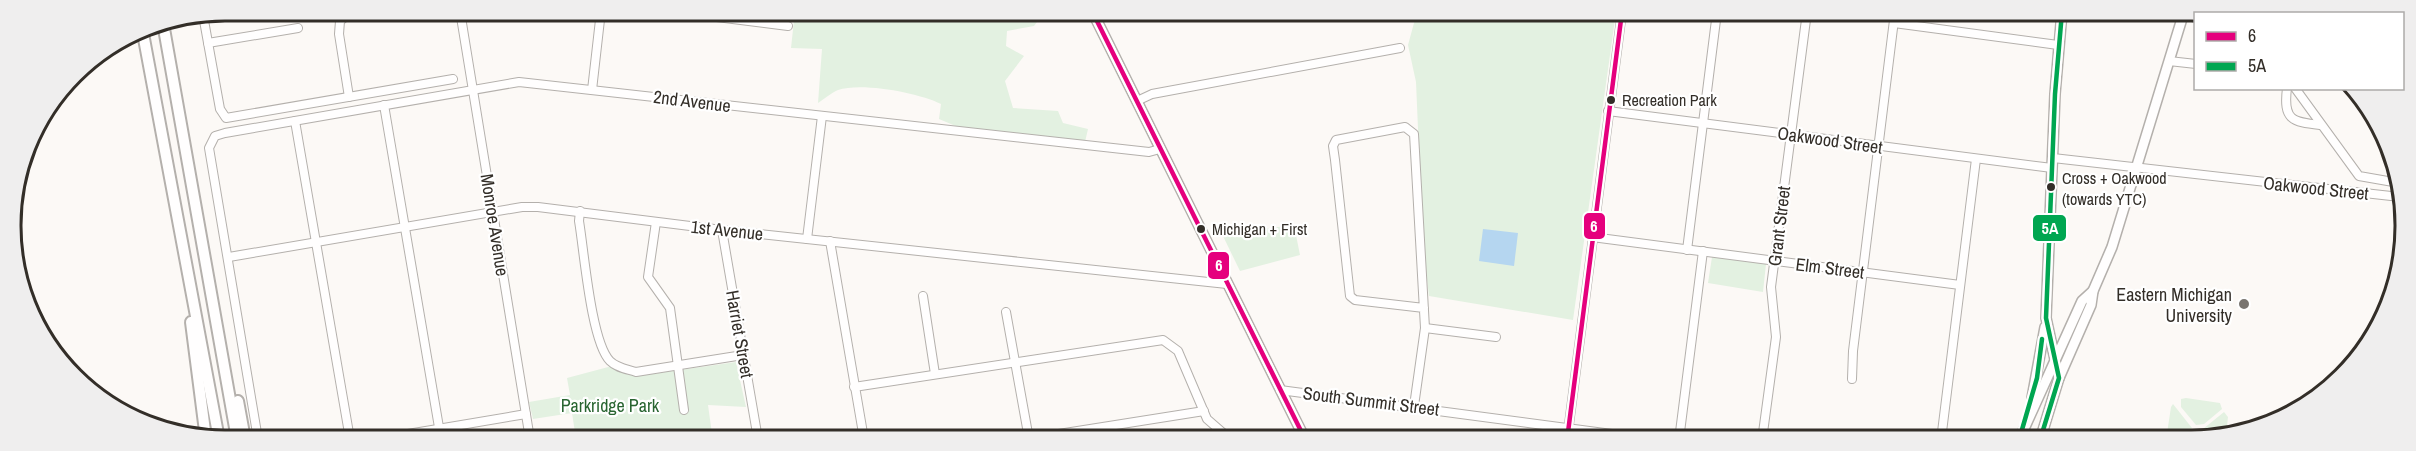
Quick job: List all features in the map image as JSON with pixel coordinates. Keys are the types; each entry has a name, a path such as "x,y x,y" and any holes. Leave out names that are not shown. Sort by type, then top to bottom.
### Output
{"highway":[{"path":"164,31 235,430"},
{"path":"144,38 217,429"},
{"path":"189,280 192,337 205,428"},
{"path":"221,347 235,388 243,430"}],"main road":[{"path":"1097,21 1300,430"},
{"path":"2023,430 2037,378 2046,318 2061,21"},
{"path":"2043,430 2059,378 2091,305 2093,291 2112,247 2181,21"},
{"path":"2024,430 2082,301 2093,291"},
{"path":"2046,318 2056,333 2068,331"},
{"path":"2046,318 2059,378"}],"street":[{"path":"340,21 339,34 349,97"},
{"name":"Monroe Avenue","path":"462,21 529,430"},
{"path":"592,90 600,21"},
{"path":"748,21 788,26"},
{"path":"1569,428 1621,21"},
{"path":"1687,250 1716,21"},
{"name":"Grant Street","path":"1763,430 1776,337 1771,296 1806,21"},
{"path":"204,23 222,116 233,118 453,78"},
{"path":"1852,379 1853,351 1894,23 2058,45"},
{"path":"208,43 298,28"},
{"path":"1137,101 1152,94 1400,48"},
{"path":"2169,61 2194,64"},
{"name":"2nd Avenue","path":"229,257 209,148 215,136 519,82 1149,153 1160,149"},
{"path":"2287,90 2287,112 2291,119 2296,122 2320,125"},
{"path":"2296,90 2320,125"},
{"path":"384,105 439,429"},
{"name":"Oakwood Street","path":"1608,111 1976,159 2137,167 2392,195"},
{"path":"807,238 822,116"},
{"path":"295,122 348,430"},
{"name":"Oakwood Street","path":"2320,125 2359,176 2390,181"},
{"path":"1414,406 1425,328 1424,308 1411,130 1406,127 1336,140 1333,146 1350,296 1355,300 1424,308"},
{"path":"1942,430 1976,159"},
{"name":"1st Avenue","path":"229,257 522,207 580,211 722,230 1227,284"},
{"path":"580,211 596,329 601,346 609,360 622,368 636,372 743,355"},
{"path":"656,222 648,277 670,308 684,410"},
{"name":"Harriet Street","path":"722,230 756,430"},
{"name":"Elm Street","path":"1592,237 1960,285"},
{"path":"830,241 862,430"},
{"path":"1680,430 1703,251"},
{"path":"229,257 257,430"},
{"path":"923,296 935,374"},
{"path":"1006,312 1026,430"},
{"path":"1425,328 1496,337"},
{"path":"854,387 1151,340 1163,340 1178,351 1207,419 1220,430"},
{"name":"South Summit Street","path":"1280,390 1584,430"},
{"path":"1085,430 1204,411"},
{"path":"433,430 526,414"}],"green space":[{"path":"794,21 1038,21 1034,26 1007,31 1006,46 1024,56 1005,81 1013,108 1058,111 1063,123 1088,129 1085,142 958,127 939,119 941,104 919,96 890,90 848,88 835,91 818,103 822,49 791,48"},
{"name":"Recreation Park","path":"1415,21 1615,21 1573,320 1429,296 1423,246 1416,82 1408,45"},
{"path":"1294,225 1300,255 1240,271 1222,234"},
{"path":"1712,257 1766,264 1763,292 1708,283"},
{"name":"Parkridge Park","path":"736,362 746,407 708,405 711,430 575,430 572,413 533,419 529,402 570,395 567,378 612,366 638,376"},
{"path":"2181,399 2220,403 2222,409 2204,424 2196,425 2181,407"},
{"path":"2173,404 2192,428 2190,430 2168,430"},
{"path":"2224,412 2228,417 2227,426 2203,429"}],"water":[{"path":"1483,229 1518,233 1514,266 1479,261"}],"transit line":[{"name":"6","path":"1097,21 1301,430"},
{"name":"6","path":"1568,430 1621,21"},
{"name":"5A","path":"2043,430 2059,378 2046,318 2055,94 2061,21"},
{"name":"5A","path":"2022,430 2037,378 2042,339"}],"place":[{"name":"Recreation Park","path":"1611,100"},
{"name":"Cross + Oakwood (towards YTC)","path":"2051,187"},
{"name":"Michigan + First","path":"1201,229"},
{"name":"Eastern Michigan University","path":"2244,304"}]}
